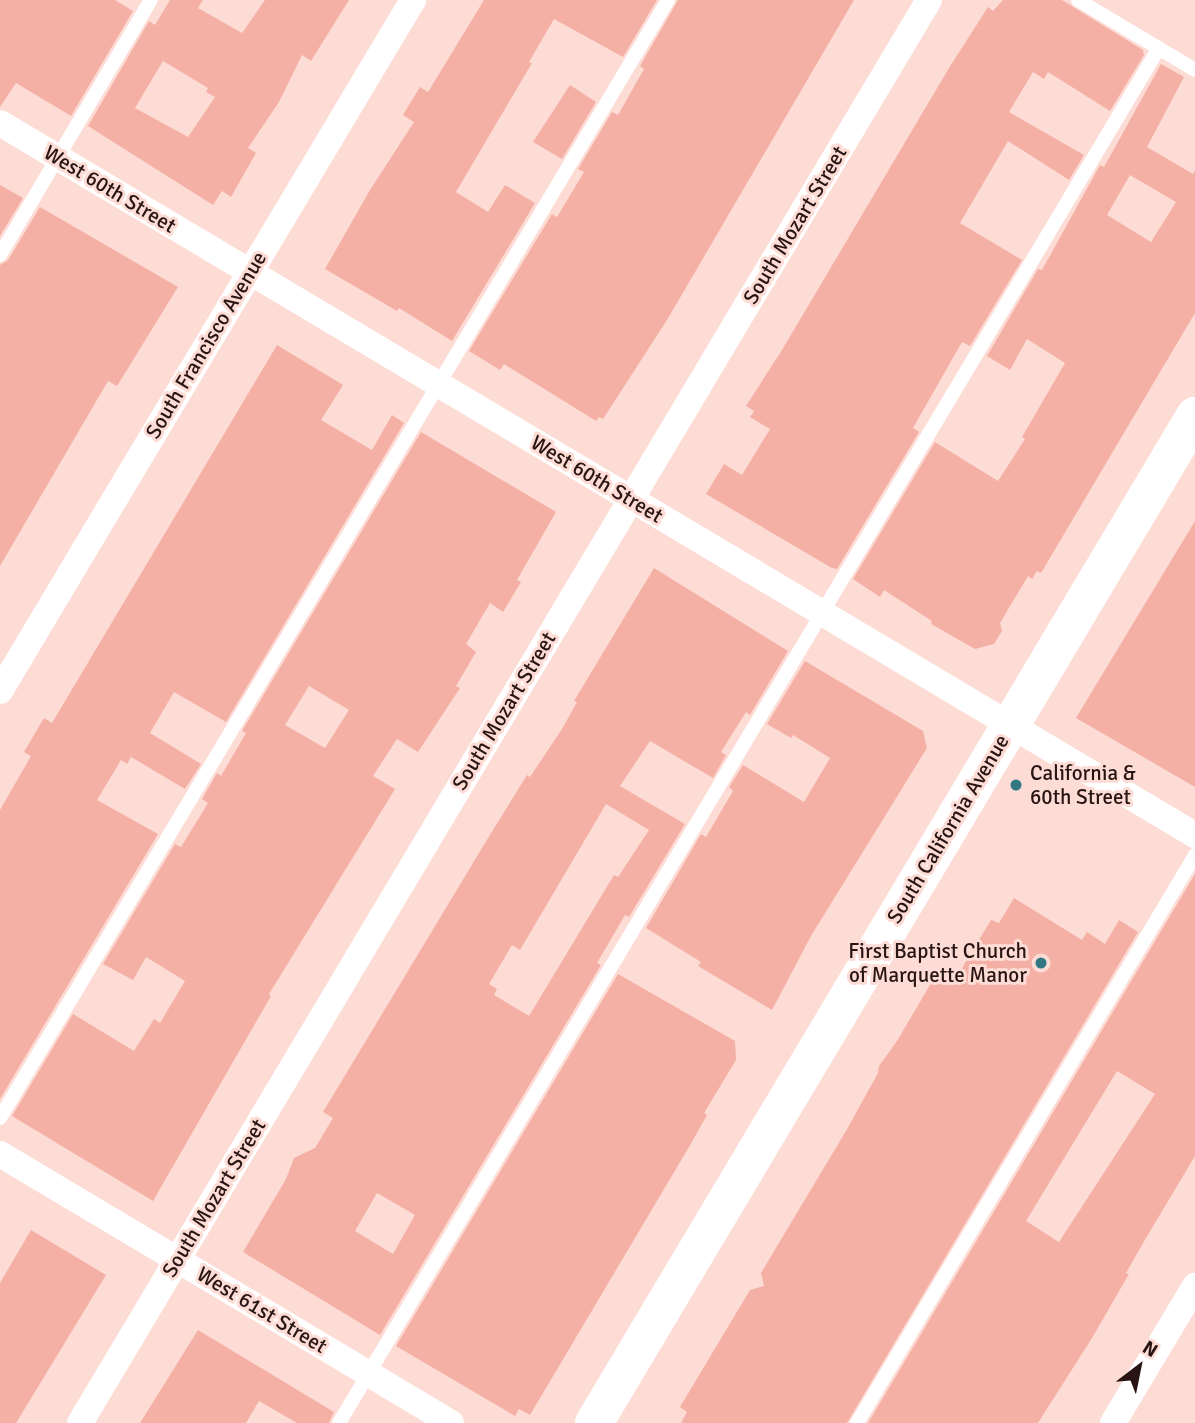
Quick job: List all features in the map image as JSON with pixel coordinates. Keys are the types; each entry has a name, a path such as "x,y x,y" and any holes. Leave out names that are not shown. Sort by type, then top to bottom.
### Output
{"street":[{"name":"South Francisco Avenue","path":"0,691 412,0"},
{"name":"South Mozart Street","path":"80,1423 929,0"},
{"name":"West 60th Street","path":"0,123 1195,835"},
{"name":"South California Avenue","path":"594,1423 1195,416"},
{"name":"West 61st Street","path":"0,1154 451,1423"},
{"path":"1113,1423 1195,1286"}],"lane":[{"path":"0,255 151,0"},
{"path":"0,1118 440,386 668,0"},
{"path":"1078,0 1195,70"},
{"path":"339,1423 1158,48"},
{"path":"857,1423 1195,855"}],"building":[{"path":"0,0 115,0 133,11 71,116 16,83 0,107"},
{"path":"170,0 203,0 198,8 242,33 265,0 349,0 311,61 302,55 279,102 248,148 256,153 231,197 222,191 213,205 88,126 149,21 155,25","holes":["163,61 208,88 206,92 215,97 188,137 135,108"]},
{"path":"484,0 657,0 623,57 554,19 529,62 532,63 456,192 488,212 505,185 535,203 452,341 399,308 397,311 325,269 370,190 414,122 403,115 420,87 428,92"},
{"path":"678,0 854,0 667,320 603,419 599,417 596,421 504,364 500,370 469,351 552,214 557,217 584,172 578,169 612,112 618,115 644,69 640,66"},
{"path":"1003,0 1062,0 1143,50 1144,55 1110,111 1048,72 1044,79 1033,72 1009,112 1084,155 1069,180 1008,141 960,223 1022,260 970,346 962,342 913,428 919,432 837,569 832,568 706,494 724,464 742,475 770,429 750,417 754,411 746,406 949,68 988,7 993,11"},
{"path":"1161,64 1184,77 1147,147 1193,174 1195,170 1195,313 1041,573 1037,571 1032,579 1028,576 1000,623 1002,631 994,644 975,649 931,624 932,621 884,590 880,597 853,579 935,442 998,481 1025,439 1022,437 1065,363 1027,339 1010,370 987,356 1038,269 1042,270 1100,165 1104,167","holes":["1130,175 1176,202 1151,242 1107,215"]},
{"path":"570,85 596,102 562,159 533,142"},
{"path":"0,185 23,198 0,236"},
{"path":"40,207 178,287 117,386 108,381 0,566 0,265 8,260"},
{"path":"277,345 343,385 321,420 372,450 392,415 404,423 226,722 174,692 150,733 201,764 185,789 131,757 127,764 121,760 97,800 158,834 0,1099 0,810 31,756 24,752 44,718 52,723"},
{"path":"421,432 556,512 517,580 521,582 503,612 490,603 466,644 476,652 456,686 460,688 418,752 397,739 373,776 395,789 269,994 271,996 153,1201 12,1116 73,1014 134,1051 154,1019 160,1023 185,981 146,957 133,980 103,964 175,844 181,847 208,803 202,799 217,773 221,776 246,733 242,731","holes":["309,686 349,710 325,748 285,725"]},
{"path":"1195,521 1195,787 1076,718"},
{"path":"654,568 788,651 750,715 746,712 721,752 726,755 713,778 650,741 620,786 685,824 629,917 625,915 597,963 601,965 380,1335 243,1252 286,1179 294,1158 315,1148 333,1118 323,1112 527,775 530,777 562,729 577,702 574,701","holes":["606,804 649,830 618,877 614,875 529,1016 494,995 497,989 489,984 512,945 520,950","377,1193 415,1215 393,1254 355,1231"]},
{"path":"805,661 923,731 927,748 811,936 772,1010 698,966 701,962 646,928 701,834 706,837 733,791 729,787 743,765 804,802 830,758 793,735 791,738 767,724"},
{"path":"1195,874 1195,1156 1126,1273 1129,1274 1092,1338 1038,1423 868,1423","holes":["1117,1071 1155,1094 1059,1242 1026,1221"]},
{"path":"1014,898 1082,940 1087,932 1105,944 1119,920 1138,932 847,1423 681,1423 687,1412 680,1407 750,1290 764,1286 761,1273 846,1131 878,1073 879,1066 937,973 953,983 991,920 999,923"},
{"path":"618,974 735,1041 736,1060 704,1113 707,1115 689,1147 530,1415 519,1409 515,1416 396,1346"},
{"path":"31,1230 106,1275 16,1423 0,1423 0,1283"},
{"path":"198,1330 334,1412 329,1423 297,1423 259,1401 246,1423 140,1423"}],"place":[{"name":"California & 60th Street","path":"1016,785"},
{"name":"First Baptist Church of Marquette Manor","path":"1041,963"}]}
